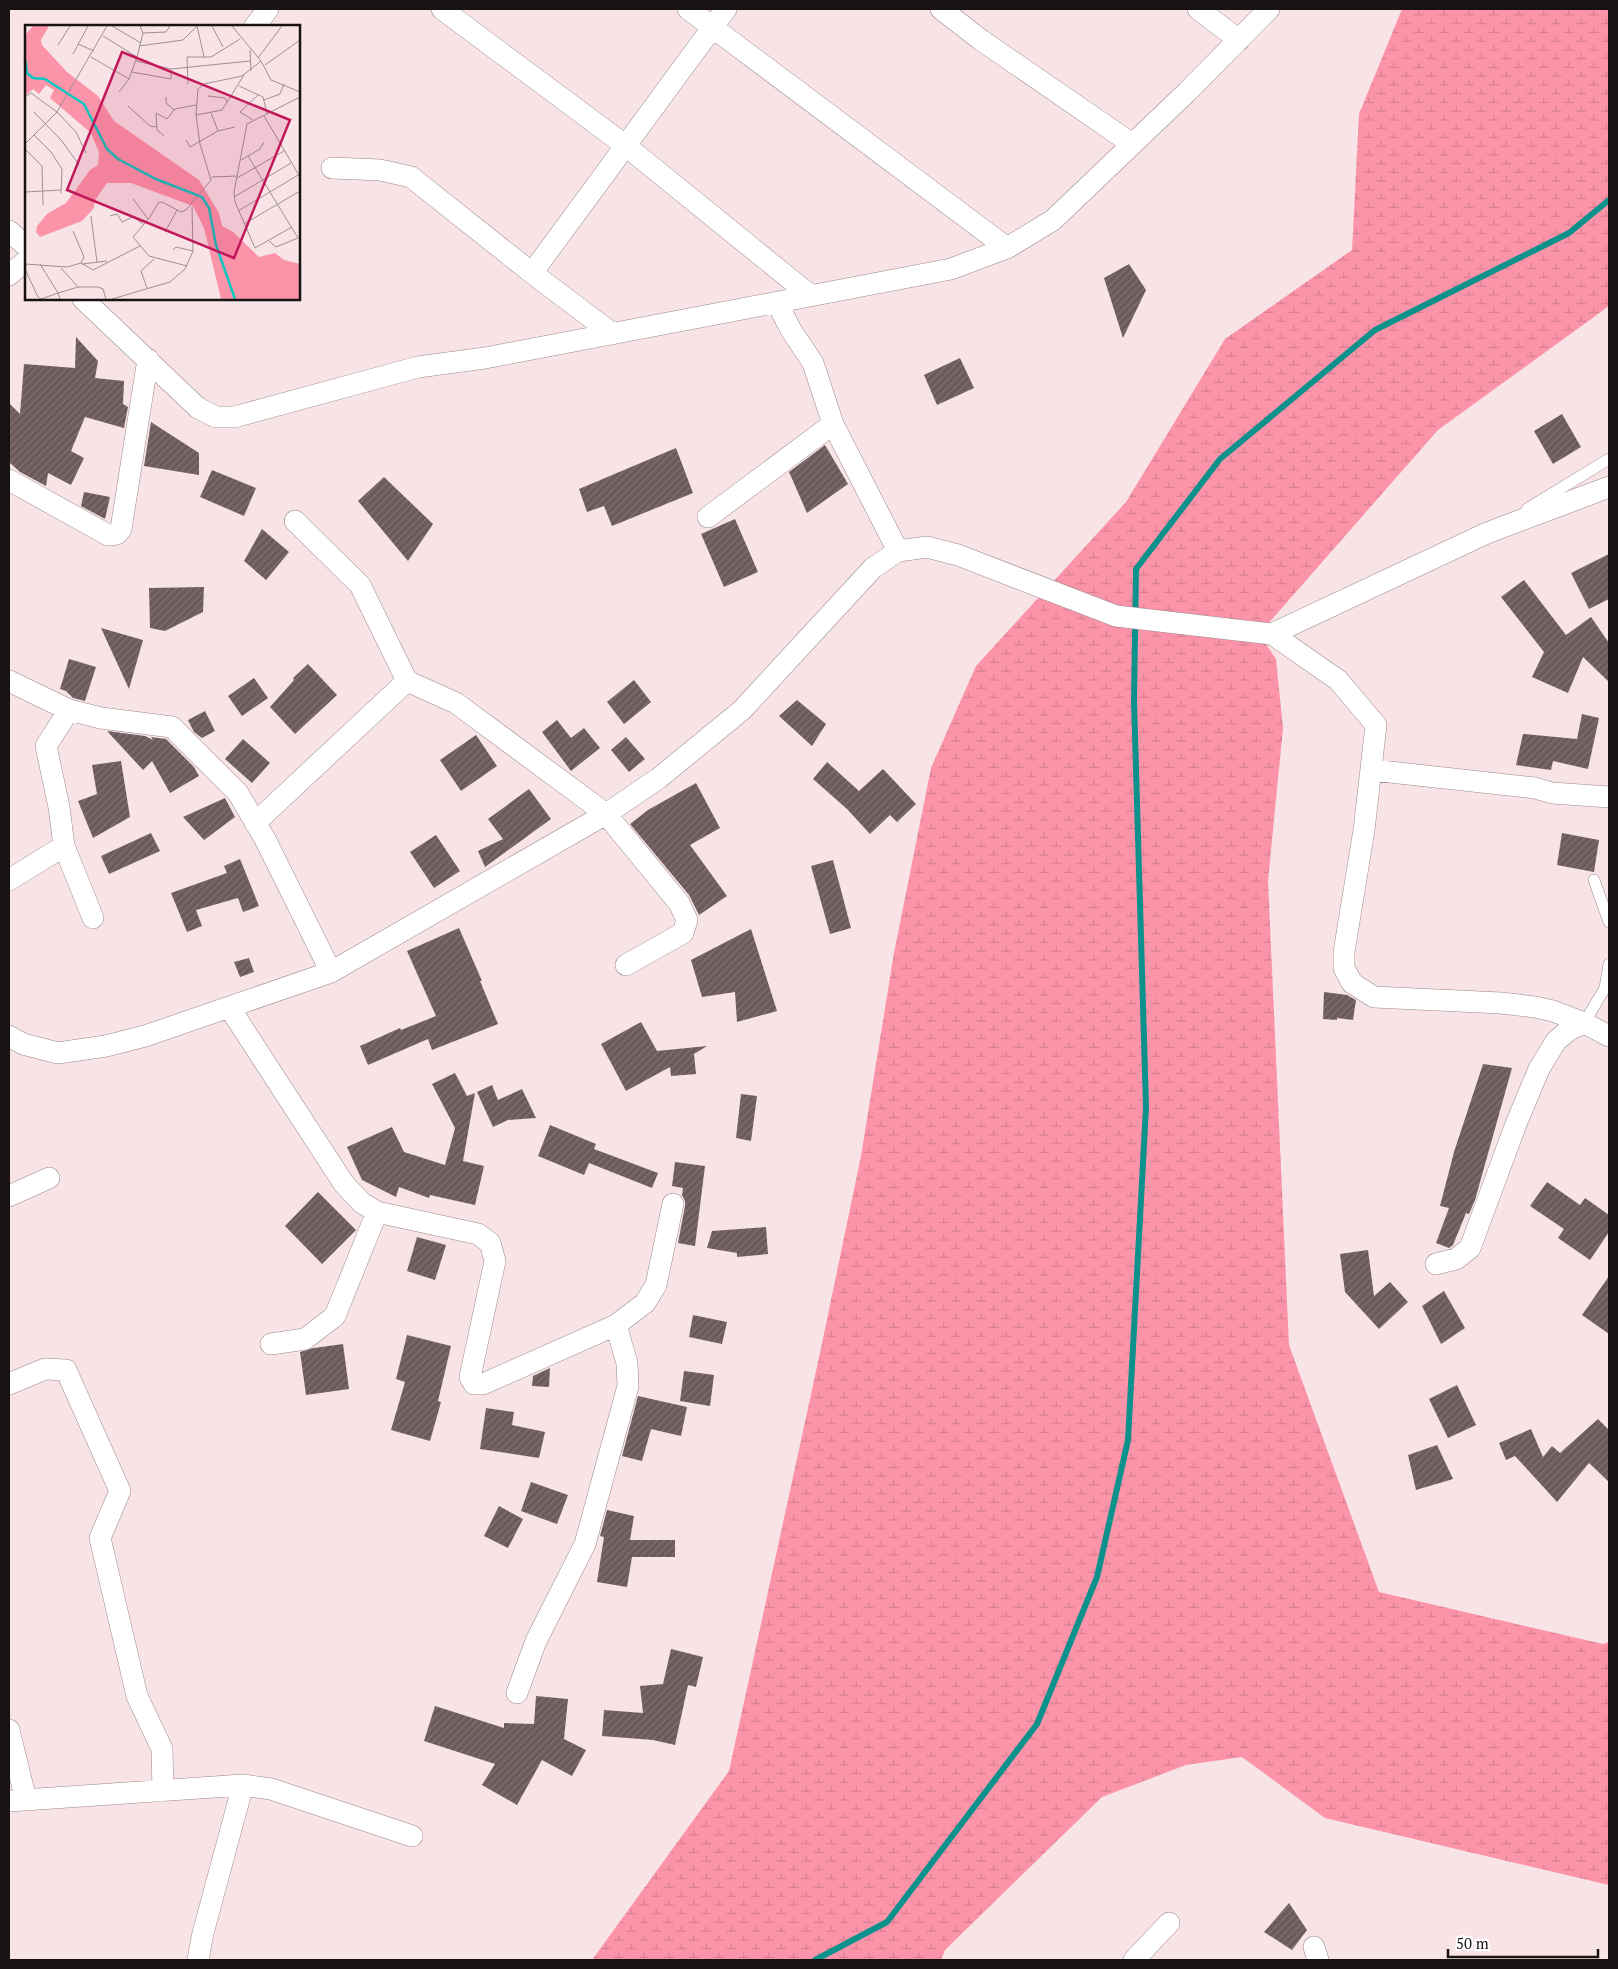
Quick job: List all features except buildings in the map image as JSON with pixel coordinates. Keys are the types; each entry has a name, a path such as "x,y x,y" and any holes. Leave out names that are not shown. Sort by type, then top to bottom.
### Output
{"street":[{"path":"256,25 268,9"},
{"path":"442,9 626,146 810,296"},
{"path":"688,9 1007,248"},
{"path":"532,274 726,9"},
{"path":"941,9 982,40 1132,144"},
{"path":"1198,9 1239,40"},
{"path":"84,300 198,408 216,418 234,417 418,367 485,358 951,269 1007,248 1053,220 1269,9"},
{"path":"332,168 380,170 410,177 532,274 612,334"},
{"path":"9,231 25,245"},
{"path":"9,275 25,262"},
{"path":"777,303 791,330 813,363 833,424 898,551"},
{"path":"9,480 108,535 118,534 121,529 148,359"},
{"path":"708,517 833,424"},
{"path":"9,1036 23,1044 58,1053 106,1046 145,1036 331,972 606,814 659,778 742,710 873,568 898,551 927,547 958,555 1116,616 1246,633 1272,634 1487,534 1609,486"},
{"path":"295,521 335,558 360,585 407,681 456,704 606,814 679,903 687,920 683,933 626,965"},
{"path":"1272,634 1338,680 1376,725 1364,830 1344,952 1344,968 1352,983 1374,997 1501,1003 1553,1011 1584,1023 1609,1036"},
{"path":"9,681 69,710 101,718 172,727 238,793 266,839 331,972"},
{"path":"255,823 407,681"},
{"path":"69,710 46,746 59,807 64,846 93,918"},
{"path":"1372,770 1535,788 1552,793 1609,797"},
{"path":"9,880 64,846"},
{"path":"229,1007 344,1184 362,1203 377,1212 478,1234 490,1243 495,1261 470,1377 474,1384 484,1384 616,1325 645,1304 656,1285 673,1204"},
{"path":"1436,1264 1456,1259 1470,1248 1509,1142 1539,1069 1556,1041 1569,1030 1584,1023"},
{"path":"9,1196 49,1178"},
{"path":"271,1344 305,1339 336,1316 377,1212"},
{"path":"517,1693 536,1641 585,1544 628,1386 627,1363 616,1325"},
{"path":"9,1384 45,1368 66,1370 120,1492 100,1538 137,1696 162,1749 163,1791"},
{"path":"9,1730 18,1801 243,1785 272,1789 412,1836"},
{"path":"198,1960 203,1933 243,1785"},
{"path":"1134,1960 1169,1923"}],"lane":[{"path":"1487,534 1609,459"},
{"path":"1594,880 1609,922"},
{"path":"1584,1023 1605,988 1609,964"}],"green space":[{"path":"1402,9 1609,9 1609,306 1438,430 1259,634 1276,659 1283,728 1268,881 1289,1345 1379,1592 1603,1644 1609,1642 1609,1885 1325,1818 1242,1757 1186,1765 1102,1797 945,1950 941,1960 592,1960 729,1771 861,1156 894,953 931,768 976,666 1126,502 1225,339 1352,250 1359,114"}],"waterway":[{"path":"815,1960 887,1922 1037,1724 1097,1577 1128,1440 1146,1107 1134,701 1136,569 1220,459 1375,330 1569,233 1609,200"}]}
